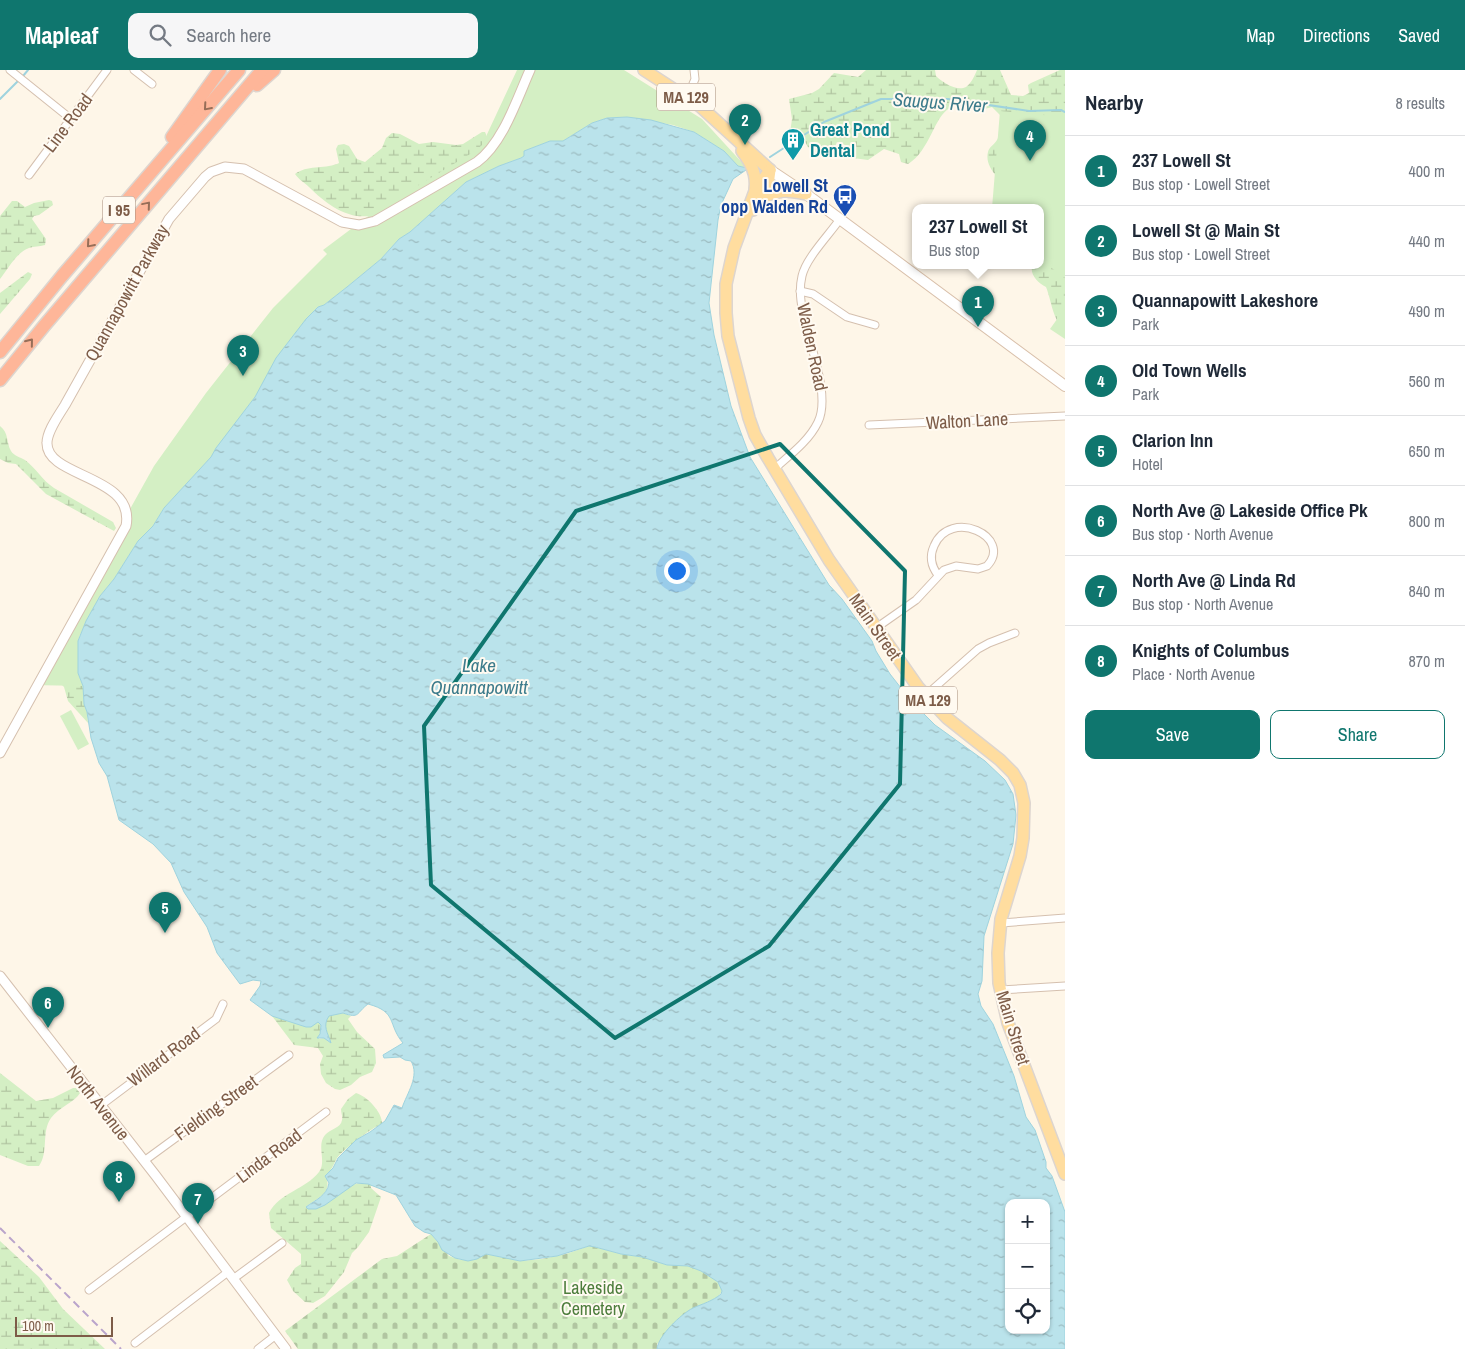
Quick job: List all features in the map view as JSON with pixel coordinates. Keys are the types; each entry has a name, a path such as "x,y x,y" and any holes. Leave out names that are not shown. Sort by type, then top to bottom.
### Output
{"highway":[{"path":"120,210 139,180 220,70"},
{"name":"I 95","path":"0,352 239,70"},
{"name":"I 95","path":"0,380 262,70"},
{"path":"219,120 274,70"}],"main road":[{"name":"MA 129","path":"644,70 701,107 770,170"},
{"name":"MA 129","path":"724,128 751,163 756,181 755,191"},
{"name":"Main Street","path":"770,170 755,191 734,248 728,275 727,328 735,368 749,418 755,435 774,469 829,560 925,696 947,718 1000,760 1013,773 1021,788 1025,808 1022,846 1001,923 998,953 1000,990 1008,1023 1061,1150 1065,1174"},
{"name":"Main Street","path":"742,228 768,185 770,170"},
{"path":"770,170 806,194 1065,386"},
{"path":"758,203 766,196 778,192 790,191 806,194"}],"street":[{"path":"10,70 71,120"},
{"name":"Line Road","path":"29,176 107,70"},
{"path":"134,70 152,84"},
{"name":"Quannapowitt Parkway","path":"0,754 126,526 126,509 117,495 60,463 50,452 47,444 49,435 65,405 169,219 205,177 214,170 229,167 244,169 342,222 359,225 376,221 478,162 488,154 499,137 530,70"},
{"path":"688,98 695,79 694,70"},
{"name":"Walden Road","path":"774,469 810,434 819,419 823,406 823,393 801,304 800,291 802,276 807,264 840,220"},
{"path":"800,291 813,294 847,317 875,325"},
{"name":"Walton Lane","path":"869,425 1065,416"},
{"path":"876,628 916,600 944,570 953,567 978,569 987,566 993,555 991,543 984,534 972,528 948,530 938,539 932,550 932,564 938,575"},
{"path":"925,696 978,649 1015,633"},
{"path":"1001,923 1065,918"},
{"name":"North Avenue","path":"0,976 187,1217 286,1349"},
{"path":"1000,990 1065,986"},
{"name":"Willard Road","path":"100,1106 216,1019 223,1004"},
{"name":"Fielding Street","path":"144,1161 288,1056"},
{"name":"Linda Road","path":"89,1290 326,1112"},
{"path":"136,1343 231,1275 282,1243"},
{"path":"258,1349 276,1335"}],"highlighted area":[{"path":"780,444 905,571 900,784 769,946 615,1038 431,885 424,726 576,511"}],"green space":[{"path":"517,70 624,70 702,119 747,168 738,166 724,151 694,132 673,125 627,117 607,118 592,123 563,141 550,141 524,151 524,156 521,158 466,182 410,232 399,239 381,259 324,305 318,307 306,319 272,367 255,397 211,457 164,508 153,526 138,541 114,579 100,596 78,641 78,673 83,686 32,685 154,466 206,393 273,308 327,254 323,250 371,214 482,145"},
{"path":"866,70 935,70 936,76 950,86 962,88 968,86 977,70 1000,70 1011,95 1023,96 1029,93 1028,85 1031,83 1060,70 1065,70 1065,330 1057,321 1046,287 1032,273 1032,269 1044,269 1044,204 1034,204 1015,192 991,169 988,161 988,152 999,135 1002,117 992,107 978,110 958,106 950,108 940,118 922,151 908,164 901,162 899,154 884,149 868,160 853,158 845,145 837,142 828,156 817,154 808,147 803,138 790,133 792,119 789,99 812,93 819,89 834,73 858,77"},
{"path":"1000,111 1065,117 1065,278 1044,262 1044,204 992,204"},
{"path":"485,132 486,139 479,150 369,216 352,215 336,209 295,174 305,169 339,163 336,149 338,145 344,144 349,146 357,159 365,162 382,148 386,138 392,133 400,134 419,144 433,142 456,145 463,144"},
{"path":"49,200 52,201 53,205 32,219 46,239 45,245 31,247 21,253 0,279 0,216 12,201 17,201 25,207"},
{"path":"28,272 32,274 30,279 0,314 0,293"},
{"path":"1065,308 1065,339 1050,329"},
{"path":"0,426 5,432 9,448 14,454 29,463 54,488 113,522 116,528 114,531 46,494 16,464 0,459"},
{"path":"60,683 83,686 88,723 68,701 64,687"},
{"path":"71,710 89,744 78,750 60,716"},
{"path":"343,1013 351,1016 348,1019 357,1032 375,1049 376,1063 372,1072 360,1077 351,1085 340,1090 326,1083 321,1074 320,1064 323,1056 318,1048 294,1045 272,1016 301,1025 312,1025 318,1022 321,1024 319,1039 324,1038 330,1042 325,1028 325,1020 330,1015"},
{"path":"0,1073 36,1101 53,1098 73,1088 76,1088 80,1093 51,1118 46,1129 44,1155 39,1166 28,1166 0,1155"},
{"path":"356,1093 374,1106 380,1115 382,1124 351,1144 340,1154 326,1175 326,1191 306,1207 312,1209 320,1207 347,1188 362,1183 371,1185 371,1188 381,1197 369,1232 352,1253 344,1272 325,1296 313,1303 305,1302 293,1291 287,1280 295,1268 301,1264 301,1254 271,1228 269,1213 279,1201 314,1178 319,1172 322,1163 322,1139 327,1133 340,1125 342,1119 341,1109 348,1099"},
{"name":"Lakeside Cemetery","path":"431,1234 449,1256 461,1260 473,1260 486,1254 520,1261 542,1259 566,1254 589,1246 642,1257 667,1265 688,1266 701,1271 718,1282 722,1291 718,1297 697,1307 657,1344 657,1349 298,1349 285,1331 382,1259 397,1256"},
{"path":"0,1241 39,1277 63,1309 105,1349 0,1349"}],"water":[{"name":"Lake Quannapowitt","path":"627,117 651,120 694,132 724,151 738,166 747,168 733,179 721,205 709,303 714,335 731,406 750,457 829,585 842,599 872,641 890,674 912,702 935,725 985,761 1005,780 1013,794 1016,815 1013,844 984,936 982,981 978,994 981,1006 993,1024 1014,1076 1026,1117 1035,1130 1046,1162 1046,1168 1052,1176 1065,1212 1065,1349 657,1349 661,1338 682,1315 721,1294 722,1291 718,1282 701,1271 688,1266 667,1265 642,1257 589,1246 557,1256 520,1261 486,1254 468,1261 455,1258 442,1250 431,1234 415,1226 396,1195 368,1184 356,1183 325,1205 316,1209 308,1209 306,1207 326,1191 329,1183 325,1176 333,1168 338,1158 356,1140 385,1121 394,1105 402,1108 413,1079 414,1073 411,1061 400,1057 384,1058 383,1055 403,1043 388,1015 377,1007 368,1004 355,1015 343,1013 329,1016 326,1026 331,1043 324,1038 317,1038 320,1034 321,1025 318,1022 311,1027 306,1027 272,1016 250,1000 260,986 261,981 253,980 240,984 217,953 207,927 184,892 171,863 153,844 119,820 107,776 99,763 91,738 84,704 83,686 78,673 78,641 86,621 100,596 114,579 138,541 153,526 164,508 211,457 255,397 276,358 306,319 318,307 324,305 381,259 399,239 410,232 466,182 521,158 524,156 524,151 550,141 563,141 592,123 607,118"}],"waterway":[{"path":"23,76 28,70"},
{"path":"0,99 19,80"},
{"name":"Saugus River","path":"770,157 824,122 881,99 948,99 1029,111 1061,110 1065,112"}],"railway":[{"path":"0,1228 121,1349"}],"place":[{"name":"Lowell St @ Main St","path":"745,145"},
{"name":"Great Pond Dental","path":"793,161"},
{"name":"Old Town Wells","path":"1030,161"},
{"name":"Lowell St opp Walden Rd","path":"845,217"},
{"name":"237 Lowell St","path":"978,327"},
{"name":"Quannapowitt Lakeshore","path":"243,376"},
{"name":"Clarion Inn","path":"165,933"},
{"name":"North Ave @ Lakeside Office Pk","path":"48,1028"},
{"name":"Knights of Columbus","path":"119,1202"},
{"name":"North Ave @ Linda Rd","path":"198,1224"}]}
